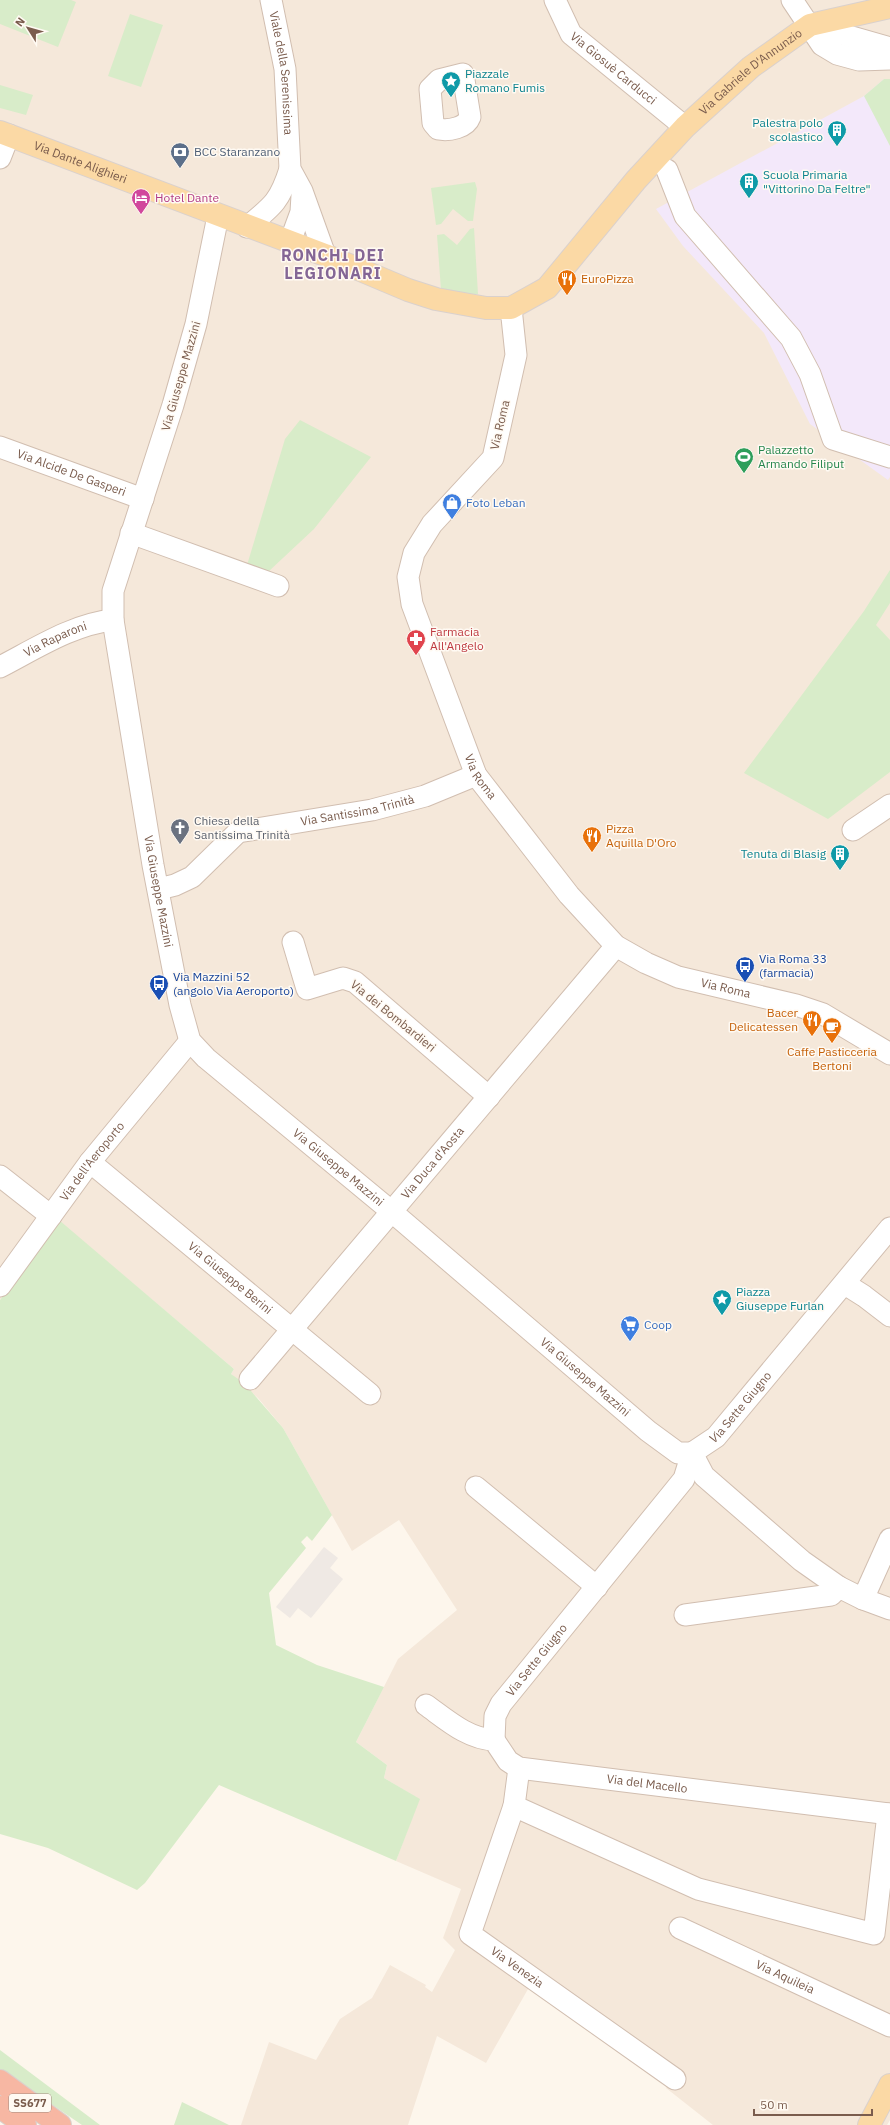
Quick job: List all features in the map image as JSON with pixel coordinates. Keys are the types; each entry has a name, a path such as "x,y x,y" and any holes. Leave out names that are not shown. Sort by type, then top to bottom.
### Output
{"highway":[{"name":"SS677","path":"0,2081 60,2125"},
{"name":"SS677","path":"0,2107 25,2125"}],"main road":[{"name":"Via Gabriele D'Annunzio","path":"511,308 547,288 636,180 685,127 751,66 810,25 890,7"},
{"name":"Via Dante Alighieri","path":"5,134 247,227 325,255 408,290 436,299 486,308 511,308"},
{"path":"869,2125 890,2085"}],"street":[{"name":"Viale della Serenissima","path":"272,0 285,69 292,191 325,255"},
{"name":"Via Giosuè Carducci","path":"555,0 571,34 685,127"},
{"path":"792,0 822,45 837,54 859,60 890,59"},
{"path":"810,25 890,48"},
{"path":"0,158 5,134"},
{"path":"667,170 685,216 790,338 810,374 833,439 890,457"},
{"path":"247,227 292,191"},
{"path":"290,242 285,229 292,191"},
{"name":"Via Giuseppe Mazzini","path":"218,216 196,324 173,405 112,591 113,620 153,865 159,889 180,1005 190,1041 206,1058 391,1211 648,1431 678,1453 692,1453"},
{"name":"Via Roma","path":"511,308 516,355 493,458 432,524 414,553 408,577 412,604 476,775 569,895 616,946 646,963 678,978 796,1005 823,1014 890,1054"},
{"name":"Via Alcide De Gasperi","path":"0,447 143,499"},
{"path":"131,532 278,586"},
{"name":"Via Raparoni","path":"0,667 80,628 96,622 113,620"},
{"name":"Via Santissima Trinità","path":"159,889 175,885 192,877 238,832 372,810 425,796 476,775"},
{"path":"853,830 890,805"},
{"name":"Via dei Bombardieri","path":"293,942 307,988 343,978 355,982 489,1097"},
{"name":"Via Duca d'Aosta","path":"250,1379 616,946"},
{"name":"Via dell'Aeroporto","path":"0,1286 90,1162 190,1041"},
{"name":"Via Giuseppe Berini","path":"90,1162 370,1394"},
{"path":"0,1176 51,1216"},
{"name":"Via Sette Giugno","path":"494,1740 495,1716 501,1704 684,1478 692,1453 716,1436 845,1284 890,1228"},
{"path":"845,1284 864,1296 890,1316"},
{"path":"692,1453 704,1476 710,1482 802,1561 839,1587 863,1599 890,1608"},
{"path":"476,1487 597,1587"},
{"path":"863,1599 890,1539"},
{"path":"685,1615 831,1595 839,1587"},
{"path":"426,1705 468,1734 483,1740 494,1740 508,1761 518,1768"},
{"name":"Via Venezia","path":"518,1768 514,1806 470,1934 675,2079"},
{"name":"Via del Macello","path":"518,1768 889,1814"},
{"path":"514,1806 698,1889 874,1934 889,1814"},
{"name":"Via Aquileia","path":"680,1928 890,2026"}],"shaded area":[{"path":"0,0 890,0 890,2120 887,2125 713,2125 666,2088 670,2081 532,1982 486,2063 437,2036 408,2125 241,2125 269,2042 316,2060 340,2019 372,1998 390,1965 426,1985 425,1987 432,1992 455,1950 443,1938 461,1889 396,1861 419,1799 384,1778 387,1765 356,1742 398,1659 457,1610 399,1520 352,1551 283,1428 258,1398 231,1374 234,1369 58,1220 0,1300"},
{"path":"884,79 890,79 890,477 888,480 810,424 764,333 683,246 656,209 864,96"},
{"path":"324,1547 338,1558 330,1568 343,1579 311,1618 298,1608 290,1618 276,1607"}],"green space":[{"path":"0,0 71,0 76,2 58,47 0,24"},
{"path":"130,14 163,25 141,87 108,76"},
{"path":"884,79 890,79 890,146 864,96"},
{"path":"0,85 33,95 26,115 0,108"},
{"path":"475,182 477,189 473,221 468,221 453,209 441,224 436,225 431,188"},
{"path":"474,228 478,294 462,294 441,290 437,235 444,234 457,245 470,229"},
{"path":"300,420 371,457 314,529 268,572 247,565 285,439"},
{"path":"890,570 890,603 876,625 890,640 890,772 828,819 744,773 864,611"},
{"path":"59,1220 234,1369 231,1374 251,1388 251,1391 283,1428 332,1515 312,1541 307,1536 301,1542 306,1548 269,1593 276,1645 317,1665 384,1687 356,1742 387,1765 384,1778 420,1799 396,1861 219,1785 145,1883 137,1890 48,1848 0,1834 0,1300"},
{"path":"0,2050 100,2125 82,2125 0,2069"},
{"path":"182,2102 229,2125 174,2125"}],"place":[{"name":"Piazzale Romano Fumis","path":"451,98"},
{"name":"Palestra polo scolastico","path":"837,147"},
{"name":"BCC Staranzano","path":"180,169"},
{"name":"Scuola Primaria \"Vittorino Da Feltre\"","path":"749,199"},
{"name":"Hotel Dante","path":"141,215"},
{"name":"EuroPizza","path":"567,296"},
{"name":"Palazzetto Armando Filiput","path":"744,474"},
{"name":"Foto Leban","path":"452,520"},
{"name":"Farmacia All'Angelo","path":"416,656"},
{"name":"Chiesa della Santissima Trinità","path":"180,845"},
{"name":"Pizza Aquilla D'Oro","path":"592,853"},
{"name":"Tenuta di Blasig","path":"840,871"},
{"name":"Via Roma 33 (farmacia)","path":"745,983"},
{"name":"Via Mazzini 52 (angolo Via Aeroporto)","path":"159,1001"},
{"name":"Bacer Delicatessen","path":"812,1037"},
{"name":"Caffe Pasticceria Bertoni","path":"832,1044"},
{"name":"Piazza Giuseppe Furlan","path":"722,1316"},
{"name":"Coop","path":"630,1342"}],"district":[{"name":"RONCHI DEI LEGIONARI","path":"333,264"}]}
